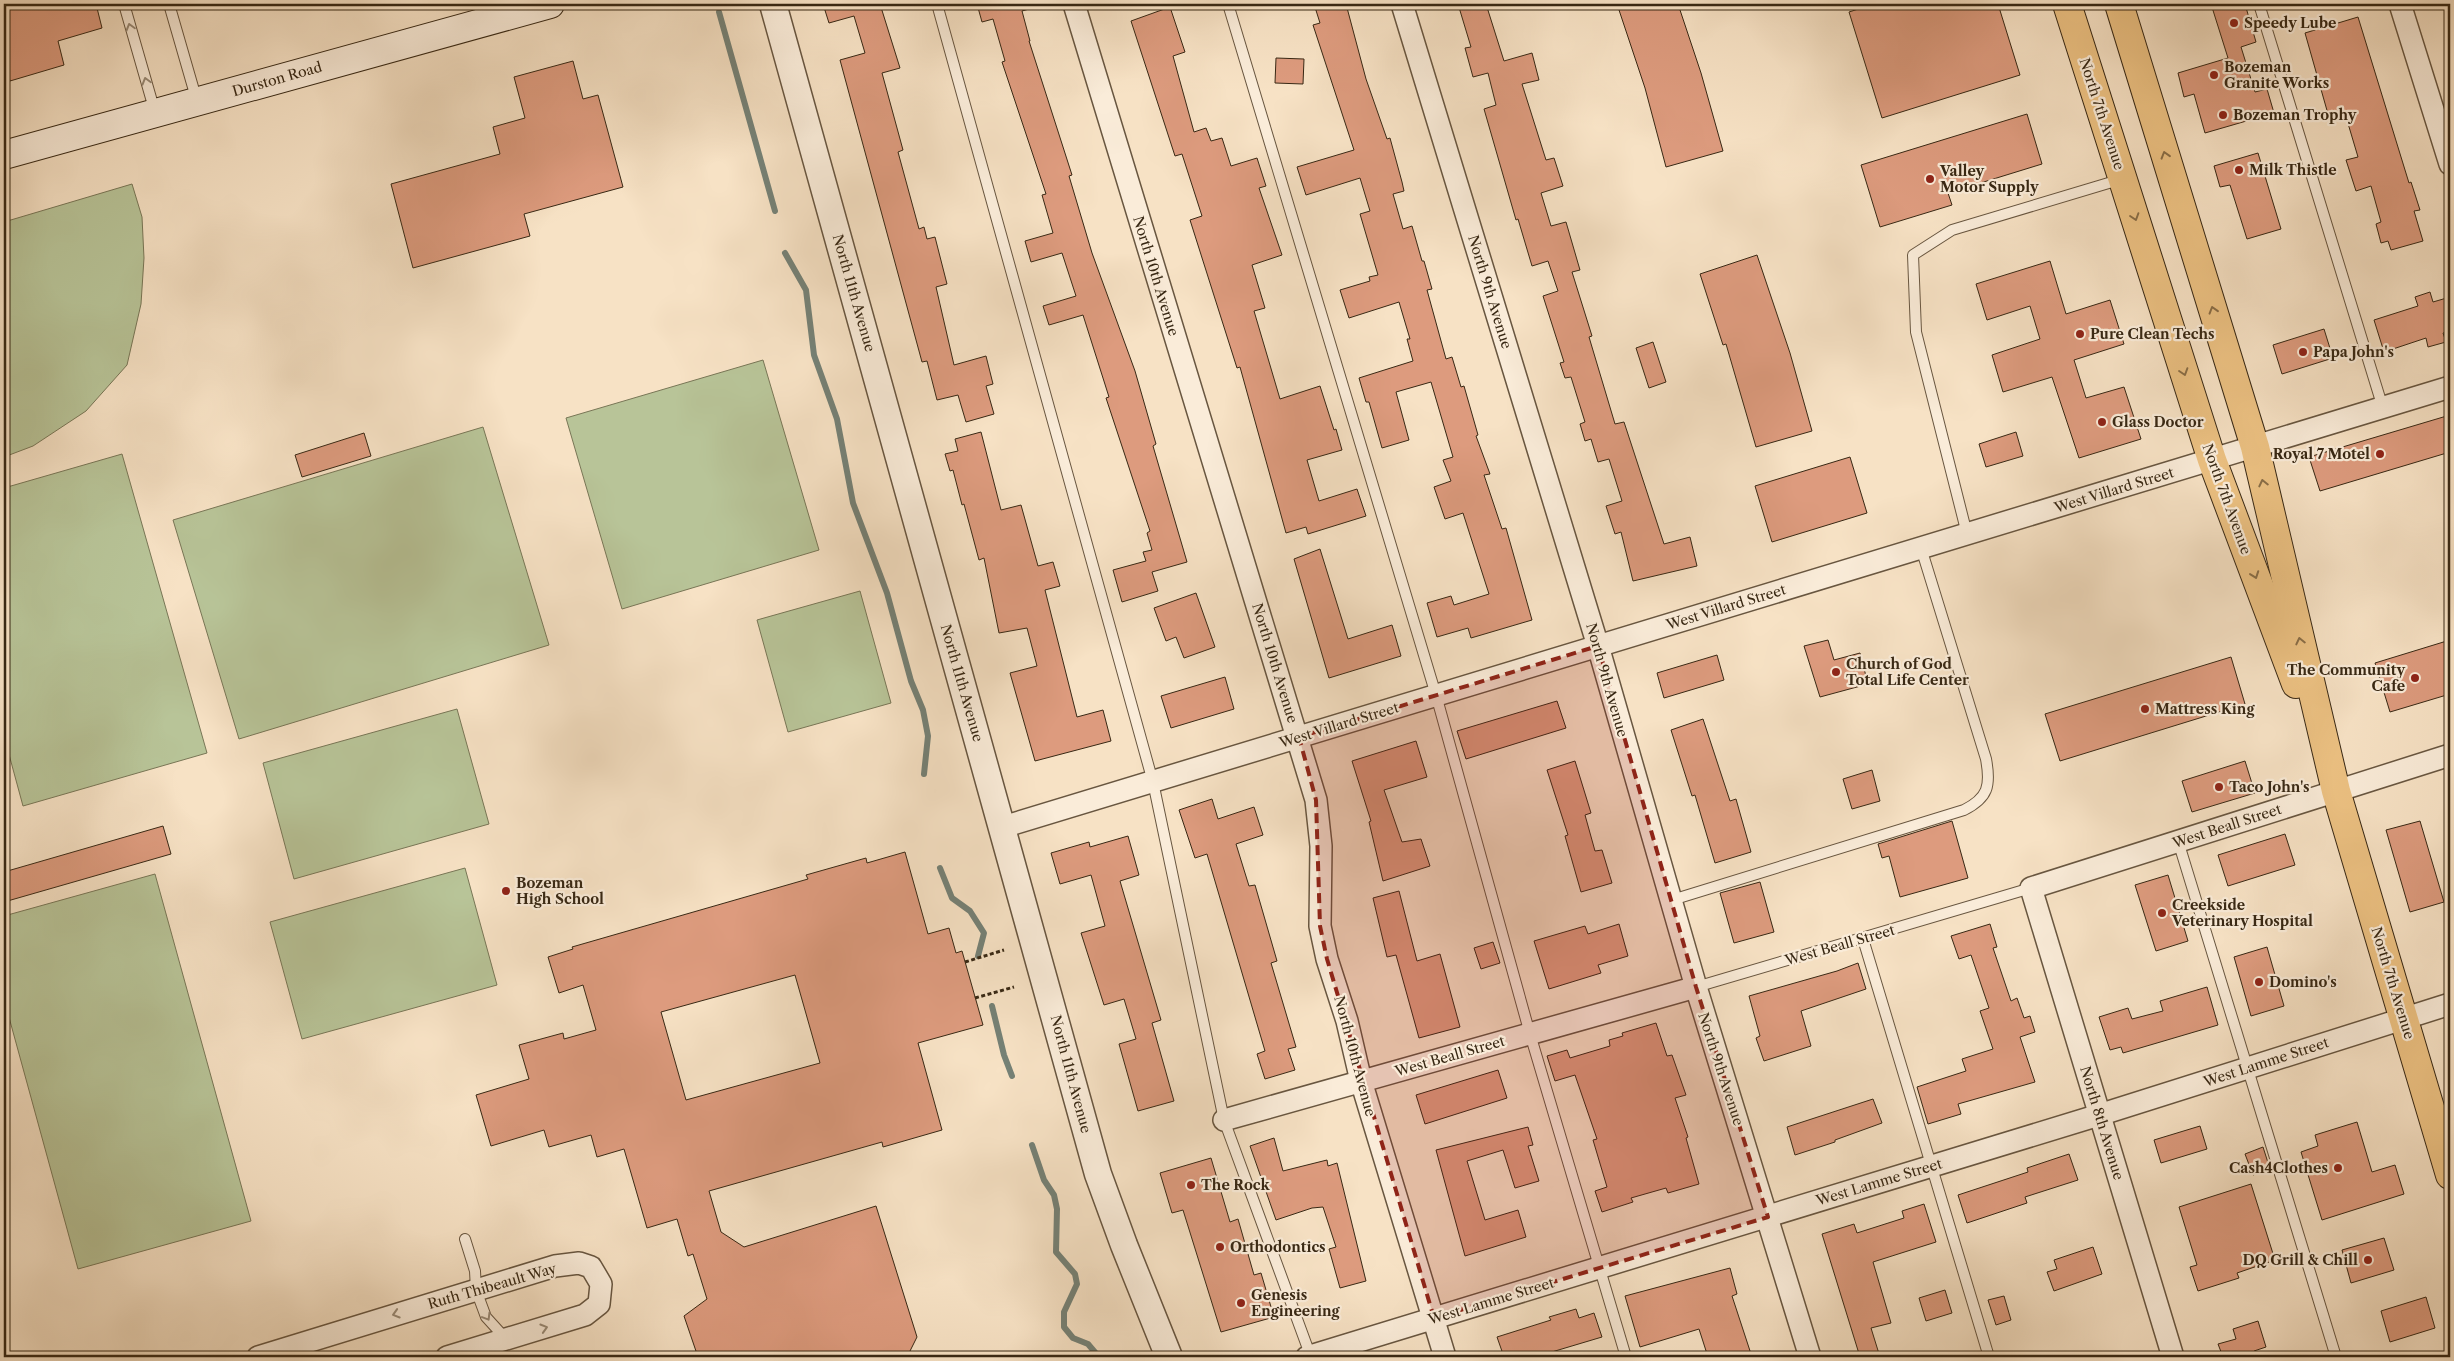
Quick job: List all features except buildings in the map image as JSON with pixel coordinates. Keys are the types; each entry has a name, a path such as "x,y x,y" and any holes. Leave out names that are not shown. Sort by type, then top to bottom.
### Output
{"main road":[{"name":"Durston Road","path":"4,155 550,4"},
{"name":"North 7th Avenue","path":"2067,4 2212,460 2336,791"},
{"name":"North 7th Avenue","path":"2119,4 2255,447 2336,791 2450,1175"}],"street":[{"name":"North 11th Avenue","path":"773,4 1098,1174 1169,1357"},
{"name":"North 10th Avenue","path":"1074,4 1299,738 1317,808 1321,846 1320,926 1326,959 1348,1021 1361,1082 1445,1357"},
{"name":"North 9th Avenue","path":"1402,4 1598,646 1696,987 1810,1357"},
{"path":"2400,4 2450,164"},
{"name":"West Villard Street","path":"1003,827 2450,387"},
{"name":"West Beall Street","path":"2031,888 2450,755"},
{"name":"North 8th Avenue","path":"2031,888 2173,1357"},
{"name":"West Beall Street","path":"1224,1120 1696,987"},
{"name":"West Lamme Street","path":"1309,1357 2099,1115 2450,1004"},
{"name":"Ruth Thibeault Way","path":"258,1357 555,1266 579,1263 591,1267 601,1284 599,1304 586,1315 447,1357"}],"lane":[{"path":"124,4 155,113"},
{"path":"168,4 197,102"},
{"path":"937,4 1153,782 1224,1120 1309,1357"},
{"path":"1228,4 1436,695 1530,1034 1626,1357"},
{"path":"2259,4 2383,408"},
{"path":"1967,534 1916,332 1913,255 1952,230 2122,178"},
{"path":"1672,900 1964,810 1979,803 1985,794 1988,771 1986,759 1921,548"},
{"path":"2178,841 2336,1357"},
{"name":"West Beall Street","path":"1696,987 2031,888"},
{"path":"1863,939 1989,1357"},
{"path":"465,1239 476,1271 476,1290 486,1317 506,1339"}],"path":[{"path":"965,962 1004,950"},
{"path":"975,998 1014,986"}],"highlighted area":[{"path":"1598,646 1696,987 1768,1217 1434,1318 1327,959 1320,926 1316,800 1299,737"}],"green space":[{"path":"132,184 142,217 144,258 141,304 127,365 86,411 33,446 4,457 4,222"},
{"path":"763,360 819,550 622,609 566,418"},
{"path":"483,427 549,645 239,739 173,520"},
{"path":"122,454 207,753 23,806 4,736 4,488"},
{"path":"860,591 891,703 788,732 757,620"},
{"path":"457,709 489,824 294,879 263,763"},
{"path":"465,868 497,985 302,1039 270,922"},
{"path":"155,874 251,1221 78,1269 4,999 4,916"}],"waterway":[{"path":"719,12 775,211"},
{"path":"785,253 806,290 814,355 837,419 853,503 887,593 911,681 923,710 928,736 924,774"},
{"path":"940,868 952,898 970,911 984,933 978,956"},
{"path":"992,1006 1004,1055 1012,1076"},
{"path":"1032,1145 1044,1180 1054,1195 1057,1209 1056,1252 1075,1274 1077,1284 1064,1312 1064,1327 1073,1338 1088,1344 1099,1357"}],"place":[{"name":"Speedy Lube","path":"2234,23"},
{"name":"Bozeman Granite Works","path":"2214,75"},
{"name":"Bozeman Trophy","path":"2223,115"},
{"name":"Milk Thistle","path":"2239,170"},
{"name":"Valley Motor Supply","path":"1930,179"},
{"name":"Pure Clean Techs","path":"2080,334"},
{"name":"Papa John's","path":"2303,352"},
{"name":"Glass Doctor","path":"2102,422"},
{"name":"Royal 7 Motel","path":"2380,454"},
{"name":"Church of God Total Life Center","path":"1836,672"},
{"name":"The Community Cafe","path":"2415,678"},
{"name":"Mattress King","path":"2145,709"},
{"name":"Taco John's","path":"2219,787"},
{"name":"Bozeman High School","path":"506,891"},
{"name":"Creekside Veterinary Hospital","path":"2162,913"},
{"name":"Domino's","path":"2259,982"},
{"name":"Cash4Clothes","path":"2338,1168"},
{"name":"The Rock","path":"1191,1185"},
{"name":"Orthodontics","path":"1220,1247"},
{"name":"DQ Grill & Chill","path":"2368,1260"},
{"name":"Genesis Engineering","path":"1241,1303"}]}
